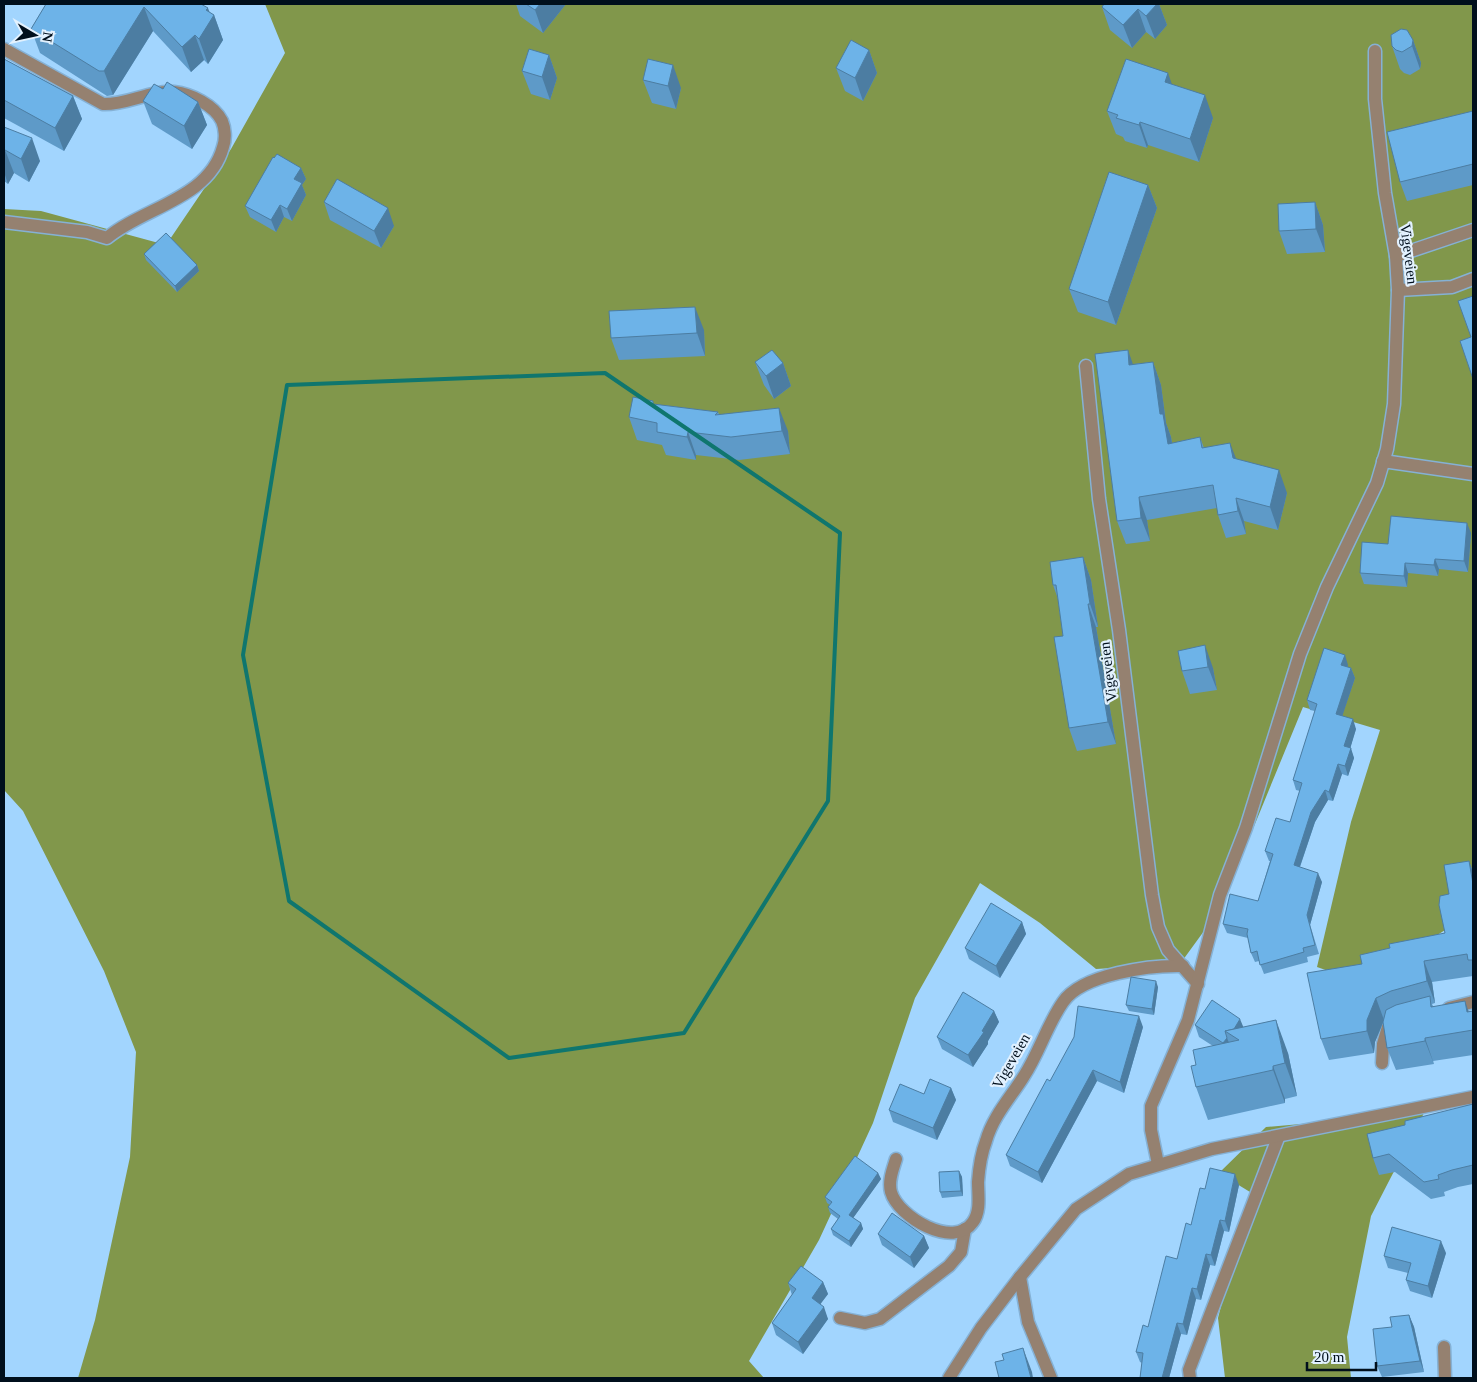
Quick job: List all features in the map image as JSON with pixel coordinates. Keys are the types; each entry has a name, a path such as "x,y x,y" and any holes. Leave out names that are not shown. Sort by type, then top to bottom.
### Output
{"street":[{"path":"4,49 103,104 115,105 156,94 175,92 189,96 209,106 222,121 225,142 220,158 208,175 181,197 120,227 107,238 87,232 4,222"},
{"name":"Vigeveien","path":"1158,1164 1151,1130 1151,1106 1179,1043 1198,984 1220,895 1246,828 1300,654 1327,587 1364,513 1383,461 1394,404 1398,290 1396,256 1384,193 1376,108 1375,51"},
{"path":"1396,256 1473,230"},
{"path":"1398,290 1452,287 1473,279"},
{"name":"Vigeveien","path":"1086,366 1099,499 1119,630 1152,895 1158,927 1168,950 1198,984"},
{"path":"1383,461 1473,474"},
{"name":"Vigeveien","path":"840,1318 865,1323 880,1319 949,1266 960,1252 965,1229 974,1222 977,1215 980,1164 991,1127 1025,1075 1063,1002 1079,988 1112,976 1159,965 1183,966"},
{"path":"1441,1010 1473,1002"},
{"path":"1382,1063 1383,1044 1388,1027 1408,1018"},
{"path":"948,1378 981,1328 1076,1209 1129,1174 1212,1149 1278,1138 1473,1097"},
{"path":"1190,1378 1189,1370 1278,1138"},
{"path":"896,1159 890,1190 899,1207 918,1222 940,1232 948,1233 965,1229"},
{"path":"1020,1277 1028,1322 1051,1378"},
{"path":"1444,1347 1445,1378"}],"highlighted area":[{"path":"605,373 840,533 828,801 684,1033 509,1058 289,901 243,655 287,385"}],"green space":[{"path":"265,4 1473,4 1473,881 1459,921 1363,983 1317,967 1351,822 1380,730 1303,707 1220,909 1180,964 1096,969 1040,923 980,883 915,998 873,1123 819,1240 749,1361 764,1378 78,1378 95,1320 130,1157 136,1052 104,971 23,811 4,790 4,209 41,211 166,245 231,149 285,53"},
{"path":"1424,1113 1371,1216 1347,1337 1351,1378 1225,1378 1218,1318 1250,1192 1219,1173 1266,1127"}],"building":[{"path":"46,4 201,4 214,15 199,39 195,35 182,47 144,7 104,71 99,71 31,29"},
{"path":"526,4 540,4 535,10"},
{"path":"1104,4 1157,4 1146,16 1138,9 1123,25 1102,7"},
{"path":"1401,29 1407,30 1413,40 1412,46 1402,52 1392,46 1391,35"},
{"path":"851,40 869,50 855,78 836,68"},
{"path":"529,49 549,55 542,77 522,71"},
{"path":"4,59 73,96 55,128 4,100"},
{"path":"648,59 673,65 668,86 643,80"},
{"path":"1126,59 1168,73 1165,82 1205,95 1190,139 1140,122 1139,125 1116,118 1118,115 1107,111"},
{"path":"167,82 198,102 184,126 143,101 154,84 163,89"},
{"path":"1473,111 1473,164 1400,182 1387,132"},
{"path":"4,127 32,138 21,159 5,150 4,153"},
{"path":"277,154 301,168 294,179 302,183 287,209 280,205 271,220 245,206 273,157"},
{"path":"1109,172 1148,185 1108,302 1069,289"},
{"path":"337,179 388,208 374,231 324,202"},
{"path":"1315,202 1316,229 1279,231 1278,204"},
{"path":"166,233 197,265 175,286 144,254"},
{"path":"1473,296 1473,379 1460,341 1471,337 1458,301"},
{"path":"695,307 697,333 611,338 609,311"},
{"path":"772,350 783,363 766,376 755,362"},
{"path":"1128,350 1129,365 1153,362 1160,414 1163,414 1168,444 1200,437 1202,448 1230,443 1233,458 1279,470 1270,507 1236,498 1238,511 1218,515 1213,485 1139,497 1141,518 1117,521 1095,354"},
{"path":"633,397 653,401 653,404 718,412 715,415 779,408 782,431 731,437 688,432 687,437 657,432 657,423 629,417"},
{"path":"1391,516 1467,523 1464,561 1435,559 1434,565 1405,563 1404,576 1360,573 1362,542 1388,544"},
{"path":"1083,557 1090,604 1088,604 1108,722 1069,728 1054,637 1063,636 1056,585 1053,585 1050,562"},
{"path":"1205,645 1208,667 1182,671 1178,651"},
{"path":"1324,648 1345,655 1341,665 1351,668 1336,714 1353,719 1344,746 1351,748 1345,766 1338,764 1329,792 1325,790 1311,812 1294,865 1318,873 1307,915 1315,945 1303,948 1304,952 1260,965 1257,951 1251,953 1247,934 1248,929 1223,924 1230,894 1258,901 1273,854 1265,851 1276,818 1290,822 1302,783 1293,780 1317,704 1307,700"},
{"path":"1469,861 1473,884 1473,960 1468,960 1467,954 1424,961 1427,981 1391,991 1376,998 1367,1020 1367,1031 1321,1039 1307,973 1362,964 1360,955 1390,948 1389,944 1445,933 1439,905 1440,896 1449,894 1444,865"},
{"path":"991,903 1022,922 996,966 965,948"},
{"path":"1131,977 1156,981 1152,1009 1126,1005"},
{"path":"963,992 994,1011 982,1031 984,1032 968,1055 937,1037"},
{"path":"1430,996 1431,1007 1465,1001 1467,1012 1473,1011 1473,1030 1425,1038 1425,1041 1387,1048 1383,1022 1386,1010 1396,1005"},
{"path":"1212,1000 1240,1019 1234,1029 1225,1031 1227,1038 1223,1043 1195,1025"},
{"path":"1078,1006 1139,1016 1120,1082 1093,1070 1038,1172 1006,1155 1047,1079 1050,1081 1074,1037"},
{"path":"1276,1020 1285,1063 1273,1066 1273,1070 1196,1087 1191,1066 1196,1065 1193,1050 1239,1040 1225,1031"},
{"path":"930,1079 951,1088 933,1128 889,1110 900,1084 924,1094"},
{"path":"1473,1104 1473,1165 1452,1170 1438,1175 1439,1179 1424,1182 1389,1154 1373,1158 1367,1134 1405,1125 1405,1121"},
{"path":"855,1156 878,1173 849,1215 861,1223 849,1241 831,1229 840,1216 828,1207 832,1202 825,1197"},
{"path":"1210,1168 1235,1174 1225,1221 1220,1220 1211,1255 1206,1254 1197,1289 1192,1288 1183,1324 1177,1323 1162,1378 1140,1378 1143,1353 1136,1352 1143,1325 1148,1327 1166,1256 1177,1259 1186,1223 1191,1225 1200,1188 1205,1189"},
{"path":"959,1171 961,1191 940,1192 939,1172"},
{"path":"892,1213 924,1236 910,1257 878,1234"},
{"path":"1392,1227 1441,1241 1428,1286 1406,1280 1411,1263 1384,1256"},
{"path":"801,1266 823,1282 812,1298 824,1307 798,1342 772,1323 796,1289 788,1283"},
{"path":"1409,1315 1420,1361 1377,1366 1373,1329 1392,1327 1390,1317"},
{"path":"1023,1348 1031,1378 999,1378 995,1362 1004,1360 1002,1354"}]}
